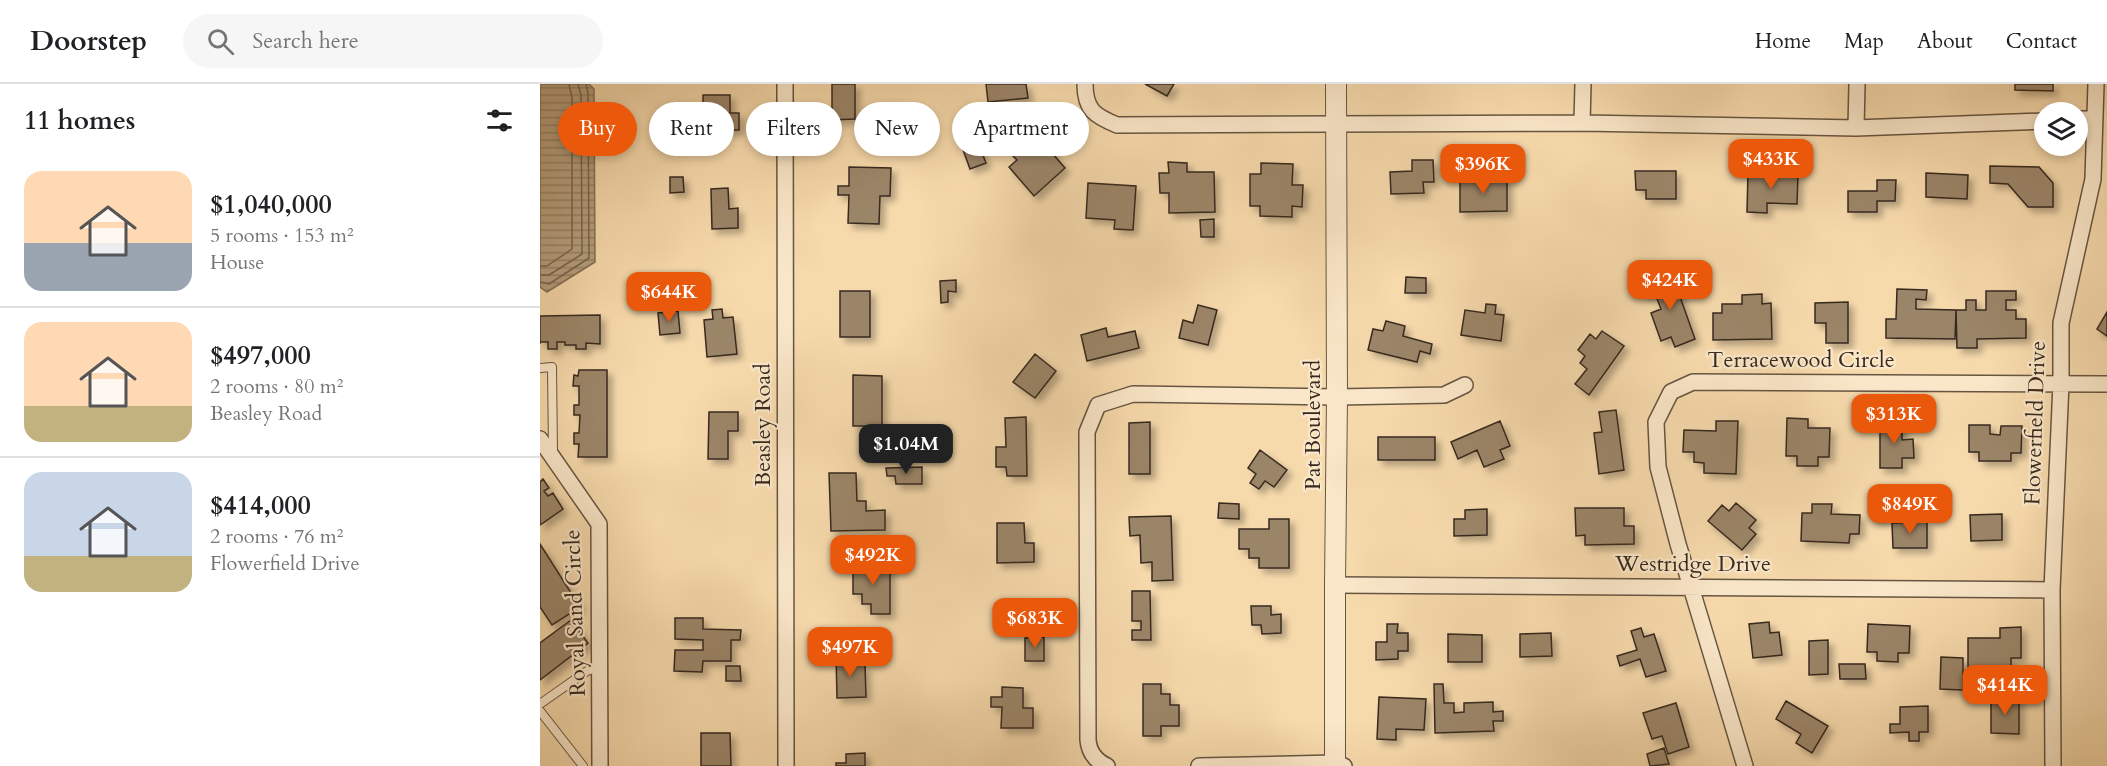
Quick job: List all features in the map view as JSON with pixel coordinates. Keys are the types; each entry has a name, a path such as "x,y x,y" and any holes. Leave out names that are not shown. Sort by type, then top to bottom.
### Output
{"street":[{"name":"Beasley Road","path":"785,84 786,766"},
{"path":"1085,84 1088,106 1099,118 1117,125 1582,123 1856,128 2034,121"},
{"name":"Pat Boulevard","path":"1336,84 1335,585 1338,765"},
{"path":"1582,84 1582,123"},
{"path":"1856,128 1857,84"},
{"name":"Flowerfield Drive","path":"2053,766 2052,590 2061,383 2061,323 2092,179 2096,84"},
{"path":"2088,119 2095,119"},
{"name":"Terracewood Circle","path":"1744,766 1678,544 1658,467 1656,422 1671,392 1693,382 2107,384"},
{"path":"1107,766 1100,763 1091,753 1088,740 1087,432 1098,405 1133,394 1337,397 1444,395 1464,385"},
{"name":"Royal Sand Circle","path":"540,439 599,524 600,766"},
{"name":"Westridge Drive","path":"1335,585 2052,590"},
{"path":"1198,766 1338,765"}],"lane":[{"path":"540,368 552,367 553,458"},
{"path":"540,704 587,671 600,667"},
{"path":"540,711 583,766"}],"water":[{"path":"540,84 589,84 594,89 594,102 558,102 558,156 594,156 595,262 547,292 540,287"}],"building":[{"path":"832,84 855,84 854,119 842,120 842,102 832,102"},
{"path":"986,84 1026,84 1028,98 988,102"},
{"path":"1145,84 1174,84 1167,96"},
{"path":"2015,84 2053,84 2053,91 2015,90"},
{"path":"703,95 730,95 730,102 703,102"},
{"path":"734,113 739,113 739,130 734,130"},
{"path":"965,156 983,156 986,163 970,169"},
{"path":"1013,156 1055,156 1065,168 1034,196 1009,167 1017,160"},
{"path":"1412,160 1433,160 1434,182 1423,182 1424,193 1391,194 1390,172 1412,171"},
{"path":"1168,162 1187,163 1187,172 1214,172 1215,212 1169,213 1169,193 1160,193 1159,173 1169,173"},
{"path":"1261,163 1293,164 1292,185 1303,185 1302,207 1292,206 1292,217 1260,216 1260,206 1250,206 1250,174 1261,174"},
{"path":"1990,166 2039,167 2053,183 2053,207 2028,207 2008,184 1990,183"},
{"path":"849,167 891,168 890,196 880,196 879,224 848,223 849,195 838,195 838,186 849,186"},
{"path":"1635,171 1676,171 1676,199 1646,199 1646,190 1636,190"},
{"path":"1748,172 1798,174 1797,204 1767,203 1767,213 1747,212"},
{"path":"1926,173 1968,175 1967,199 1926,197"},
{"path":"670,177 683,177 684,192 670,193"},
{"path":"1460,178 1507,178 1507,211 1460,212"},
{"path":"1877,180 1896,180 1895,201 1877,201 1877,212 1848,212 1848,191 1877,191"},
{"path":"1088,183 1136,186 1133,230 1114,229 1115,220 1086,218"},
{"path":"728,188 729,209 738,208 738,228 712,229 711,189"},
{"path":"1214,219 1214,237 1201,237 1200,220"},
{"path":"1672,274 1695,339 1675,347 1671,337 1661,341 1651,313 1661,309 1654,291 1644,295 1640,285"},
{"path":"1406,277 1426,278 1426,293 1405,293"},
{"path":"956,280 956,292 948,291 948,302 941,303 940,281"},
{"path":"1897,289 1927,290 1926,300 1916,299 1916,309 1956,310 1955,339 1886,338 1886,319 1896,319"},
{"path":"840,291 870,291 870,337 840,337"},
{"path":"1986,291 2016,291 2016,300 2006,300 2006,310 2016,310 2016,319 2026,319 2026,338 1977,339 1977,348 1957,348 1956,310 1966,310 1966,300 1976,300 1976,310 1986,310"},
{"path":"1762,294 1762,304 1771,303 1772,339 1713,340 1713,313 1722,313 1722,304 1742,304 1742,295"},
{"path":"1848,302 1848,343 1826,343 1826,323 1815,323 1815,303"},
{"path":"1486,304 1496,305 1495,314 1504,315 1501,341 1461,335 1465,310 1485,313"},
{"path":"1198,305 1217,310 1208,345 1179,338 1183,320 1193,323"},
{"path":"722,309 723,318 733,317 737,354 707,357 704,320 713,319 712,310"},
{"path":"678,311 680,333 660,335 658,313"},
{"path":"2107,312 2107,336 2097,329"},
{"path":"600,315 600,344 586,343 586,349 576,349 576,345 557,342 557,349 548,349 548,342 540,342 540,316"},
{"path":"1386,321 1405,326 1403,336 1432,344 1430,354 1420,351 1417,362 1368,350 1373,329 1383,331"},
{"path":"1106,328 1108,337 1135,331 1139,348 1087,361 1081,335"},
{"path":"1602,331 1624,346 1589,395 1575,384 1587,369 1580,363 1585,356 1578,350 1590,334 1596,339"},
{"path":"1035,354 1056,371 1035,398 1013,382"},
{"path":"579,370 607,370 607,457 578,457 579,444 574,444 574,433 579,433 580,415 574,415 574,405 579,405 579,386 573,386 574,375 578,376"},
{"path":"853,375 882,376 882,426 853,426"},
{"path":"1616,410 1624,470 1599,474 1594,433 1602,432 1599,412"},
{"path":"709,412 738,412 738,431 728,431 728,459 708,459"},
{"path":"1026,417 1027,476 1007,476 1006,467 996,467 996,447 1006,447 1005,418"},
{"path":"1787,418 1808,419 1808,428 1830,428 1829,457 1818,457 1818,466 1797,466 1797,456 1786,456"},
{"path":"1500,421 1510,446 1500,450 1504,459 1484,467 1477,450 1458,459 1451,442"},
{"path":"1716,421 1738,421 1736,474 1704,473 1704,463 1694,462 1694,452 1683,452 1684,430 1716,431"},
{"path":"1880,421 1902,421 1902,440 1913,439 1914,458 1902,458 1902,468 1880,468"},
{"path":"1150,422 1150,474 1129,474 1129,423"},
{"path":"1969,425 1990,425 1990,434 2000,435 2001,426 2022,426 2021,453 2011,453 2011,461 1979,461 1979,452 1969,452"},
{"path":"1378,437 1435,437 1435,460 1378,460"},
{"path":"1260,450 1287,470 1274,487 1265,481 1259,489 1250,483 1256,474 1248,468"},
{"path":"922,467 922,484 896,484 895,476 887,476 886,468"},
{"path":"829,473 856,473 857,501 866,501 866,511 885,510 885,530 831,531"},
{"path":"543,479 549,488 544,491 548,496 553,493 563,509 540,525 540,482"},
{"path":"1219,503 1239,504 1239,519 1218,518"},
{"path":"1736,503 1756,520 1749,528 1756,534 1742,550 1708,521 1722,505 1729,511"},
{"path":"1885,503 1885,518 1872,518 1872,504"},
{"path":"1812,504 1832,504 1831,514 1860,515 1859,534 1850,534 1849,543 1801,541 1802,513 1812,513"},
{"path":"1575,508 1624,508 1624,526 1634,526 1634,544 1585,545 1585,535 1576,536"},
{"path":"1487,509 1487,535 1454,536 1454,519 1465,519 1465,510"},
{"path":"2002,514 2002,540 1971,541 1970,515"},
{"path":"1171,516 1173,580 1152,581 1152,562 1141,563 1140,535 1130,536 1129,517"},
{"path":"1269,519 1289,519 1289,568 1259,568 1259,558 1249,558 1249,549 1239,549 1239,529 1269,529"},
{"path":"1927,522 1927,548 1893,548 1892,523"},
{"path":"997,523 1024,523 1025,543 1034,543 1034,562 997,563"},
{"path":"540,544 580,607 552,625 540,607"},
{"path":"853,563 890,563 890,614 871,614 871,604 862,604 862,594 853,594"},
{"path":"1132,591 1150,591 1151,640 1132,640 1132,630 1141,630 1141,621 1132,621"},
{"path":"1251,606 1271,606 1271,615 1281,614 1281,633 1262,634 1261,625 1252,625"},
{"path":"675,618 703,618 703,629 741,630 740,640 731,640 731,661 703,661 702,672 674,671 675,650 703,650 703,640 675,639"},
{"path":"571,620 588,643 540,680 540,643"},
{"path":"1769,622 1770,633 1779,632 1782,655 1753,658 1749,624"},
{"path":"1387,624 1398,624 1397,633 1408,633 1408,651 1398,651 1398,659 1376,660 1376,642 1387,642"},
{"path":"1868,624 1910,626 1909,653 1898,653 1898,662 1877,661 1877,652 1867,652"},
{"path":"2021,627 2021,658 2011,658 2011,668 1968,668 1968,638 2000,638 2000,628"},
{"path":"1641,628 1644,637 1654,634 1666,671 1646,677 1640,659 1620,666 1617,656 1637,650 1631,631"},
{"path":"1551,633 1552,656 1520,657 1520,634"},
{"path":"1448,634 1482,635 1482,662 1448,662"},
{"path":"1044,637 1044,661 1025,661 1025,638"},
{"path":"1828,640 1828,674 1809,675 1809,641"},
{"path":"836,655 855,655 855,665 865,665 866,697 837,698"},
{"path":"1941,657 1963,658 1963,690 1940,689"},
{"path":"1839,664 1865,664 1866,679 1840,679"},
{"path":"726,666 740,666 741,681 726,681"},
{"path":"1143,684 1161,684 1161,694 1170,694 1170,705 1179,705 1179,726 1161,726 1161,736 1143,736"},
{"path":"1434,684 1443,684 1444,703 1454,703 1454,713 1464,712 1464,703 1493,702 1493,712 1503,711 1503,721 1493,721 1494,731 1435,733"},
{"path":"1002,687 1023,688 1023,708 1033,708 1033,728 1001,728 1002,707 991,707 991,697 1002,697"},
{"path":"1379,697 1426,699 1424,730 1396,729 1396,740 1377,739"},
{"path":"1991,697 2019,698 2019,734 1991,733"},
{"path":"1786,701 1828,726 1812,753 1796,743 1801,734 1776,719"},
{"path":"1676,703 1689,747 1668,754 1662,736 1652,739 1643,713"},
{"path":"1928,706 1928,732 1919,732 1919,741 1909,741 1909,732 1890,733 1890,724 1900,724 1900,707"},
{"path":"701,733 730,733 731,766 701,766"},
{"path":"1664,748 1669,764 1650,766 1647,754"},
{"path":"865,753 865,766 836,766 836,763 846,763 846,754"}]}
